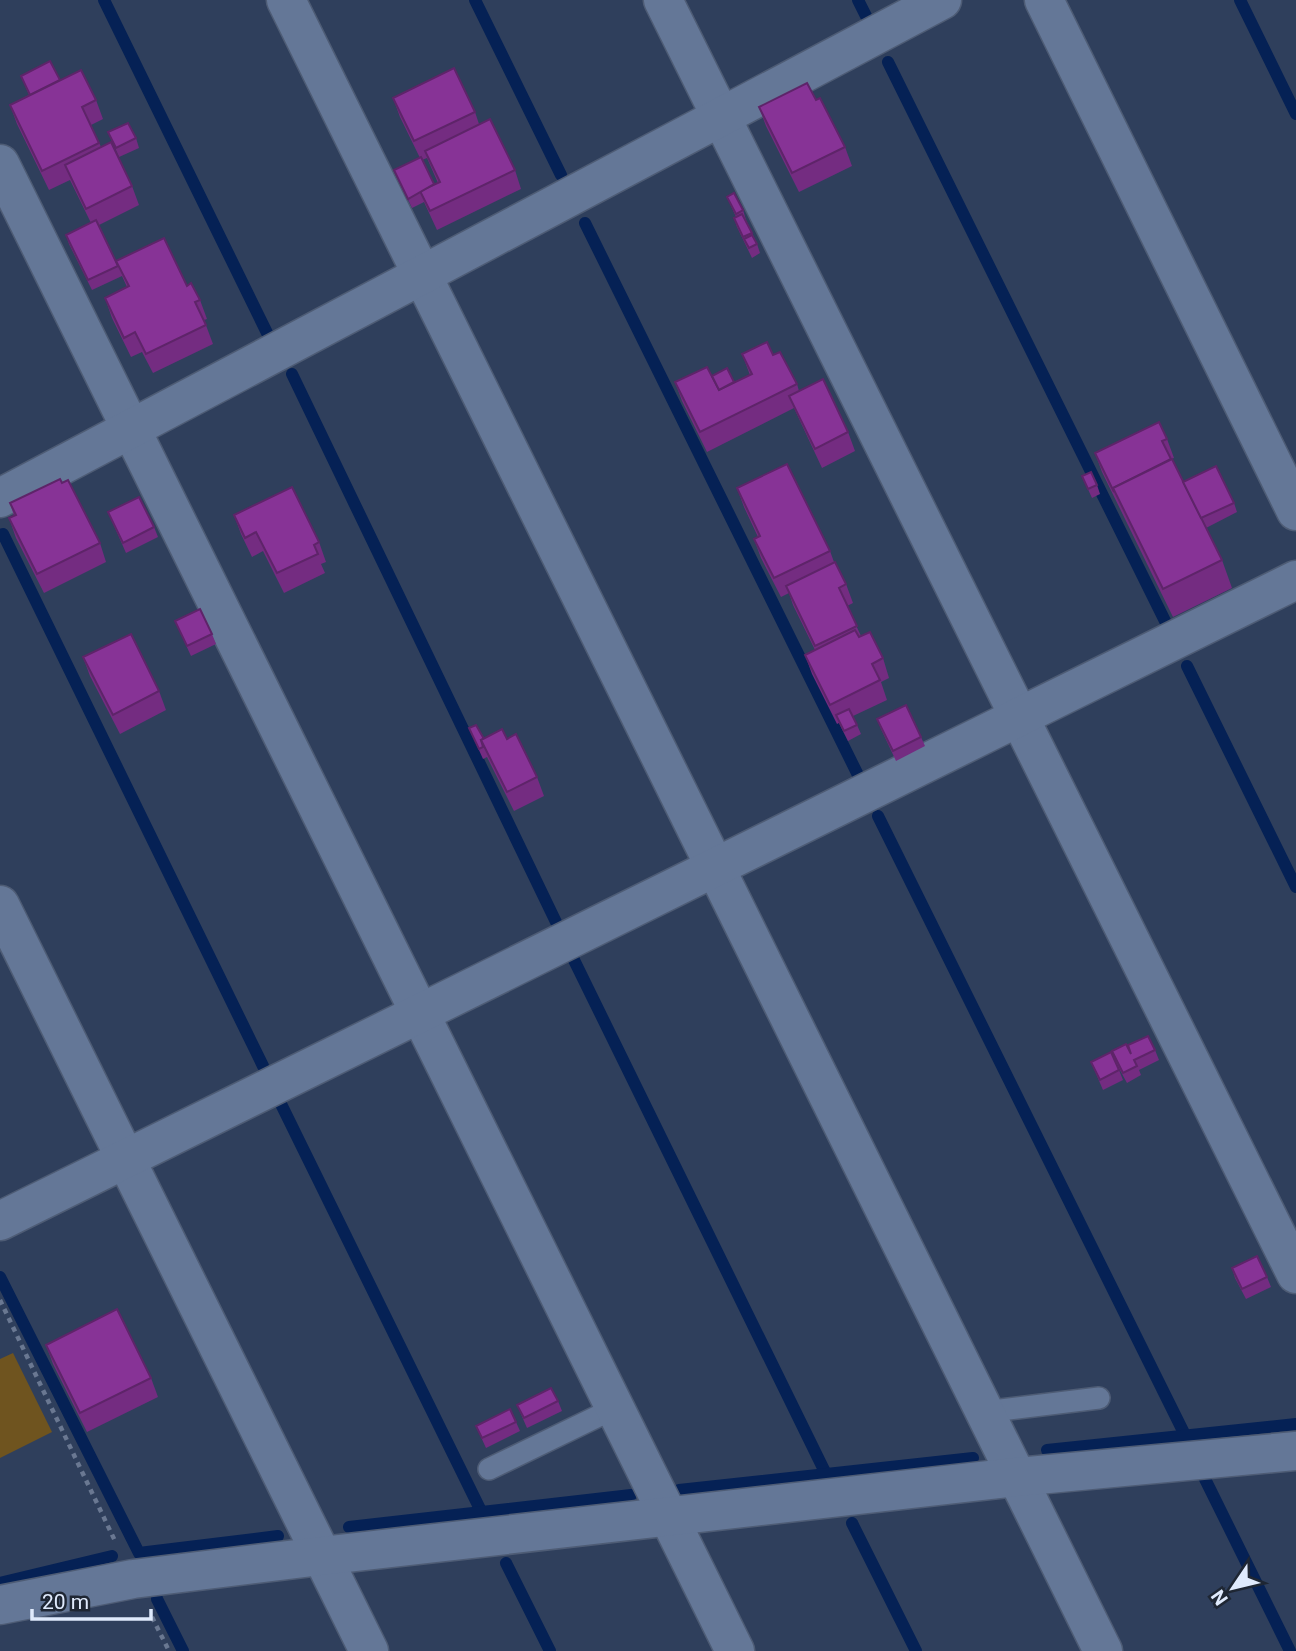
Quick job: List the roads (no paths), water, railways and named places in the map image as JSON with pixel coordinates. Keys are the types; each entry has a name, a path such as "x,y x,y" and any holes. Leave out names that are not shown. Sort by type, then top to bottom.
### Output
{"street":[{"path":"286,0 1103,1651"},
{"path":"663,0 1296,1274"},
{"path":"0,498 943,0"},
{"path":"1044,0 1296,510"},
{"path":"0,164 735,1651"},
{"path":"0,1221 1296,580"},
{"path":"0,905 369,1651"},
{"path":"0,1605 132,1578 1016,1477 1296,1451"}],"lane":[{"path":"984,1412 1099,1398"},
{"path":"489,1469 615,1408"}],"waterway":[{"path":"104,0 271,341"},
{"path":"475,0 561,175"},
{"path":"858,0 866,16"},
{"path":"1240,0 1296,114"},
{"path":"888,62 1168,627"},
{"path":"585,223 858,775"},
{"path":"292,374 556,922"},
{"path":"3,534 263,1066"},
{"path":"1187,666 1296,887"},
{"path":"878,816 1185,1435"},
{"path":"573,958 826,1474"},
{"path":"281,1104 481,1511"},
{"path":"0,1277 139,1553 278,1536"},
{"path":"1047,1450 1296,1424"},
{"path":"679,1490 973,1458"},
{"path":"1205,1479 1290,1651"},
{"path":"349,1527 631,1495"},
{"path":"852,1523 916,1651"},
{"path":"0,1583 112,1556"},
{"path":"506,1563 550,1651"},
{"path":"157,1599 183,1651"}]}
